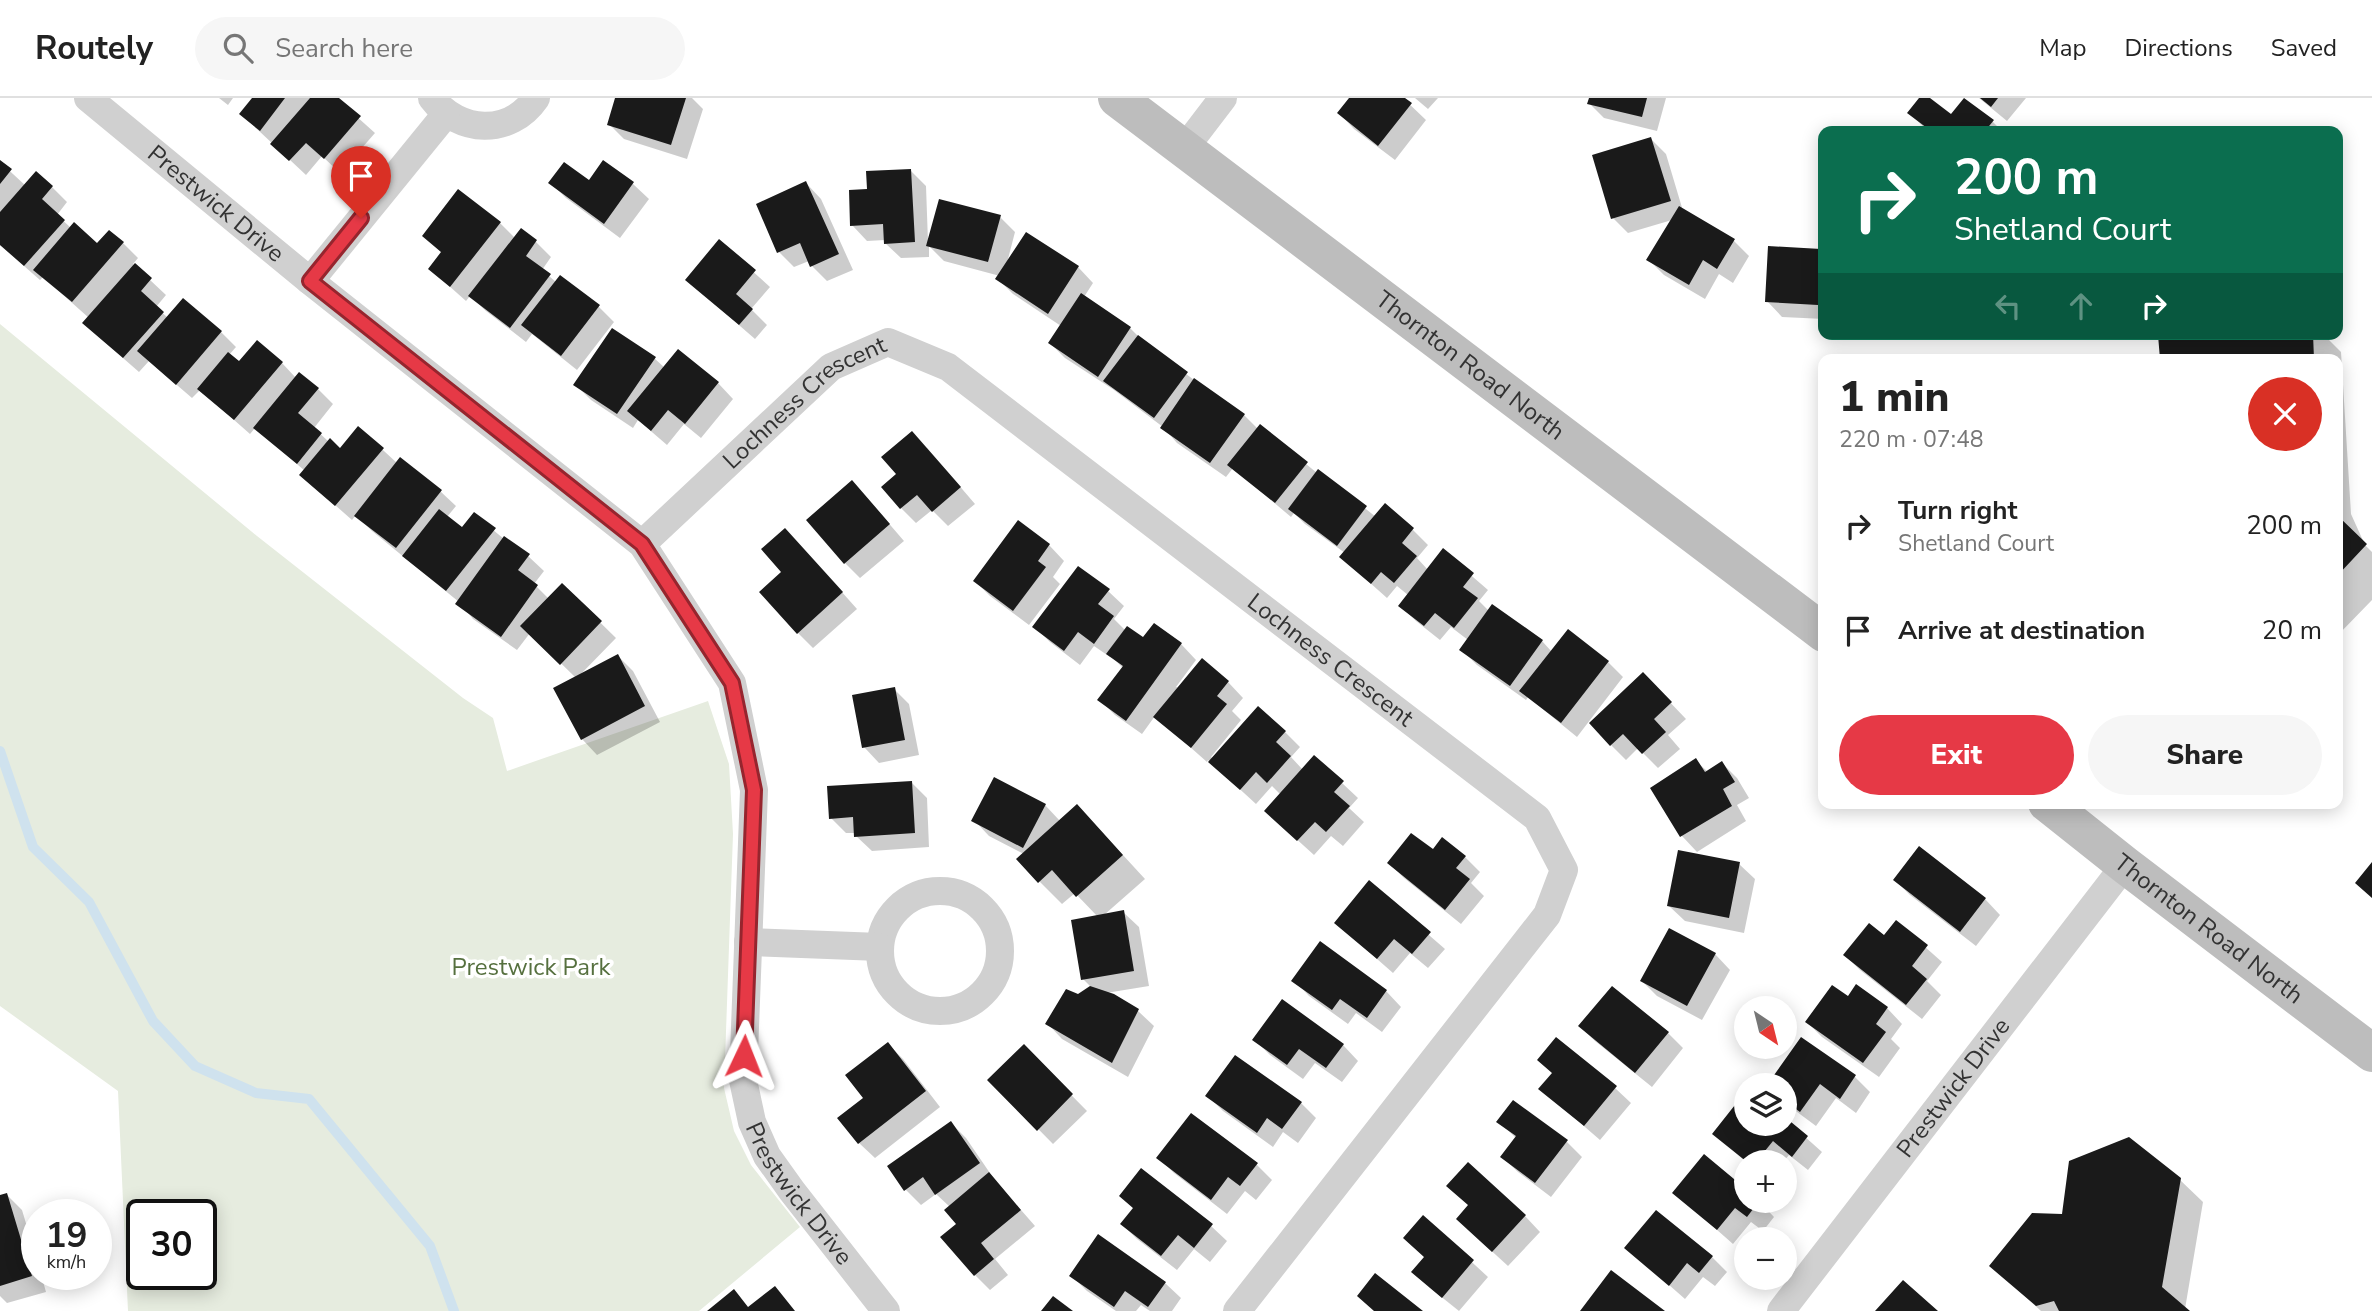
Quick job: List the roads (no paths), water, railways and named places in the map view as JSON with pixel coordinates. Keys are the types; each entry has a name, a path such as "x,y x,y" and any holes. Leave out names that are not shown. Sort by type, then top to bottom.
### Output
{"main road":[{"name":"Thornton Road North","path":"1117,98 1818,628"},
{"name":"Thornton Road North","path":"2055,809 2372,1053"}],"street":[{"name":"Prestwick Drive","path":"88,98 310,281 642,544 732,683 754,790 743,1080 752,1122 767,1156 886,1311"},
{"path":"310,281 439,106 465,124 486,127 508,122 520,115 536,98"},
{"path":"1184,149 1223,98"},
{"name":"Lochness Crescent","path":"642,544 831,367 888,342 948,366 1537,818 1564,870 1547,915 1237,1311"},
{"name":"Prestwick Drive","path":"1781,1311 2125,865"},
{"path":"929,891 950,891 975,901 990,916 1000,943 1000,963 985,992 971,1004 950,1011 930,1011 907,1002 892,987 882,969 880,947 883,931 893,913 909,899 929,891"},
{"path":"748,943 880,947"}],"waterway":[{"path":"0,751 33,847 89,902 153,1021 195,1066 256,1093 309,1099 430,1246 454,1311"}],"park label":[{"name":"Prestwick Park","path":"531,967"}]}
